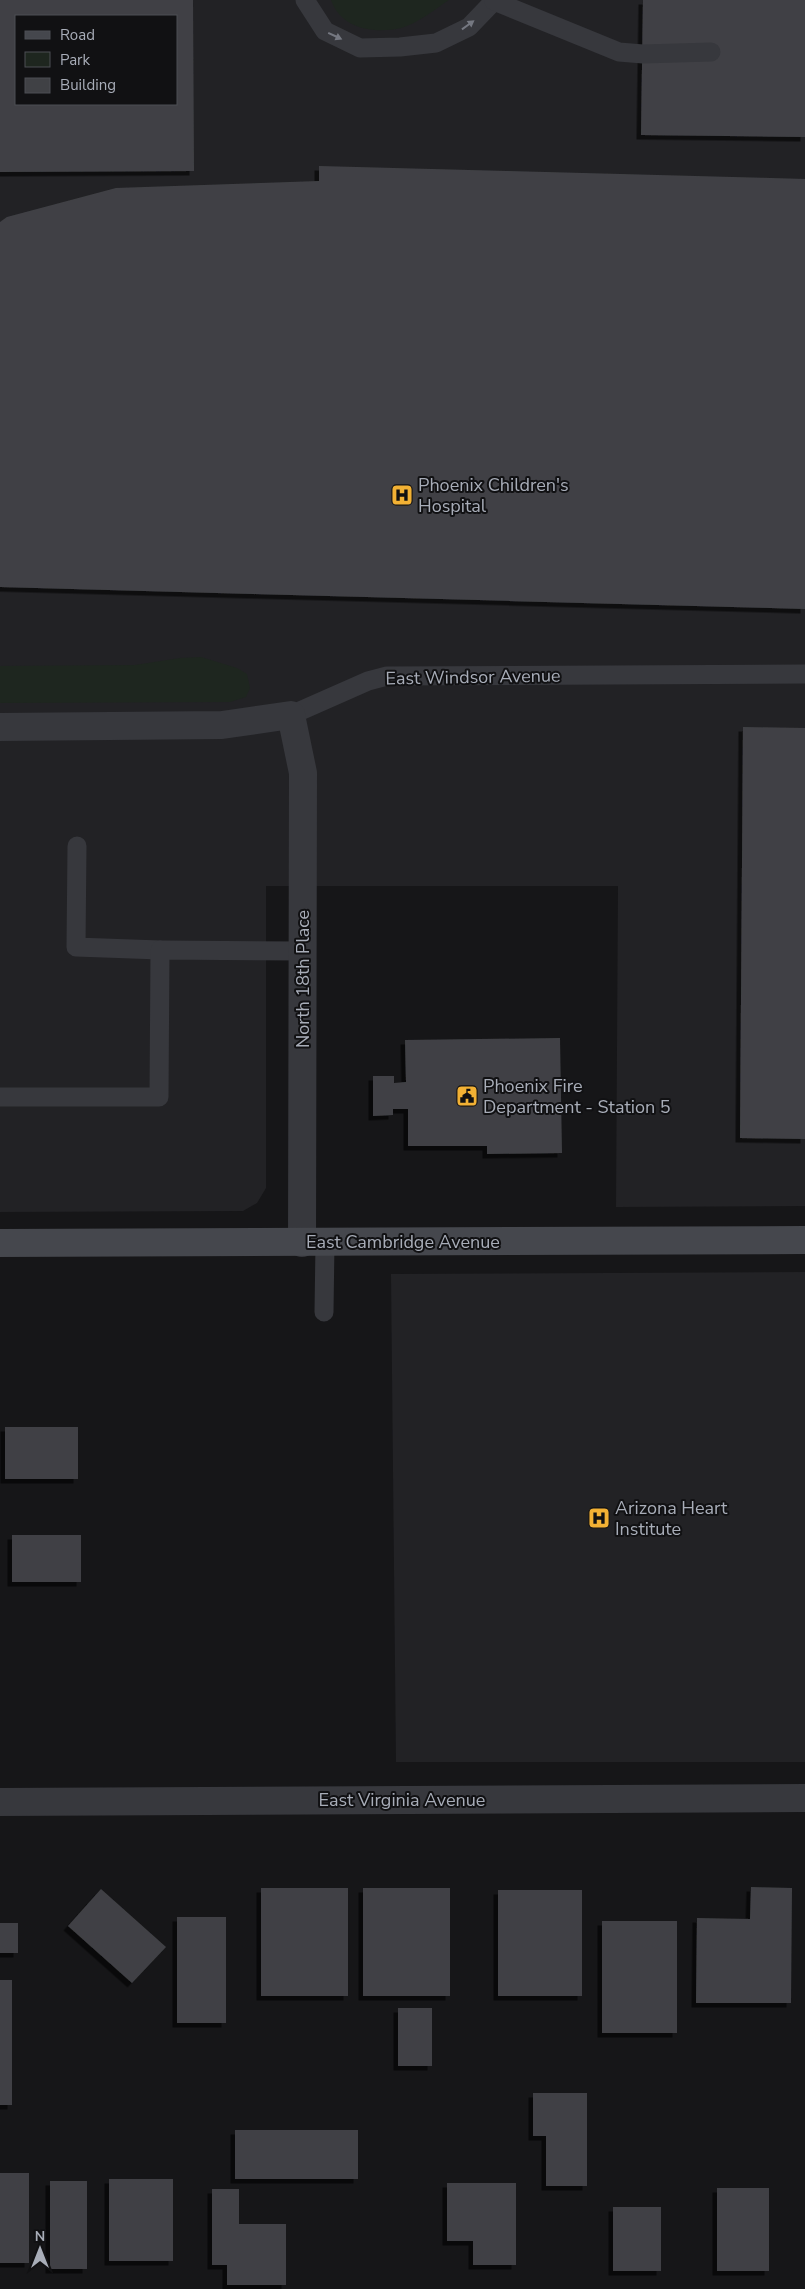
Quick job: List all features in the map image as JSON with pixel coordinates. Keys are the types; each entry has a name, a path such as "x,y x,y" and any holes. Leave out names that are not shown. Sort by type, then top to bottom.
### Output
{"street":[{"name":"East Windsor Avenue","path":"0,727 222,725 291,715"},
{"name":"North 18th Place","path":"291,715 303,773 303,951 314,1243"},
{"name":"East Cambridge Avenue","path":"0,1243 805,1240"},
{"name":"East Virginia Avenue","path":"0,1802 805,1798"}],"lane":[{"path":"305,0 325,31 360,48 400,47 436,42 469,27 494,1 620,52 642,54 711,52"},
{"name":"East Windsor Avenue","path":"291,715 368,681 386,676 805,674"},
{"path":"77,846 76,947 160,950 303,951"},
{"path":"0,1097 159,1097 160,950"},
{"path":"314,1243 324,1312"}],"shaded area":[{"name":"Phoenix Children's Hospital","path":"0,0 805,0 805,1206 616,1207 618,886 266,886 266,1188 257,1203 243,1211 0,1212"},
{"name":"Arizona Heart Institute","path":"805,1272 805,1762 396,1762 391,1274"}],"green space":[{"path":"331,0 449,0 414,23 401,28 380,30 360,27 350,23 336,10"},
{"path":"201,657 237,668 247,674 250,688 246,697 230,702 0,703 0,666 135,665 180,658"}],"building":[{"path":"0,0 193,0 194,171 0,172"},
{"path":"643,0 805,0 805,137 641,135"},
{"path":"319,166 805,179 805,609 0,587 0,222 7,217 116,188 319,181"},
{"path":"743,727 805,728 805,1139 740,1138"},
{"name":"Phoenix Fire Department - Station 5","path":"560,1038 562,1153 487,1154 487,1146 408,1146 408,1109 393,1109 393,1115 373,1116 373,1076 394,1076 394,1083 406,1082 405,1040"},
{"path":"5,1427 78,1427 78,1479 5,1479"},
{"path":"12,1535 81,1535 81,1582 12,1582"},
{"path":"751,1887 792,1888 791,2003 696,2003 697,1918 750,1919"},
{"path":"261,1888 348,1888 348,1996 261,1996"},
{"path":"363,1888 450,1888 450,1996 363,1996"},
{"path":"101,1889 166,1947 132,1983 68,1926"},
{"path":"498,1890 582,1890 582,1996 498,1996"},
{"path":"177,1917 226,1917 226,2023 177,2023"},
{"path":"602,1921 677,1921 677,2033 602,2033"},
{"path":"0,1923 18,1923 18,1953 0,1953"},
{"path":"0,1980 12,1980 12,2105 0,2105"},
{"path":"398,2008 432,2008 432,2066 398,2066"},
{"path":"533,2093 587,2093 587,2186 546,2186 546,2136 533,2136"},
{"path":"235,2130 358,2130 358,2179 235,2179"},
{"path":"0,2173 29,2173 29,2263 0,2263"},
{"path":"109,2179 173,2179 173,2261 109,2261"},
{"path":"50,2181 87,2181 87,2269 50,2269"},
{"path":"447,2183 516,2183 516,2265 473,2265 473,2241 447,2241"},
{"path":"717,2188 769,2188 769,2271 717,2271"},
{"path":"212,2189 239,2189 239,2224 286,2224 286,2285 227,2285 227,2265 212,2265"},
{"path":"613,2207 661,2207 661,2271 613,2271"}],"place":[{"name":"Phoenix Children's Hospital","path":"402,495"},
{"name":"Phoenix Fire Department - Station 5","path":"467,1096"},
{"name":"Arizona Heart Institute","path":"599,1518"}]}
